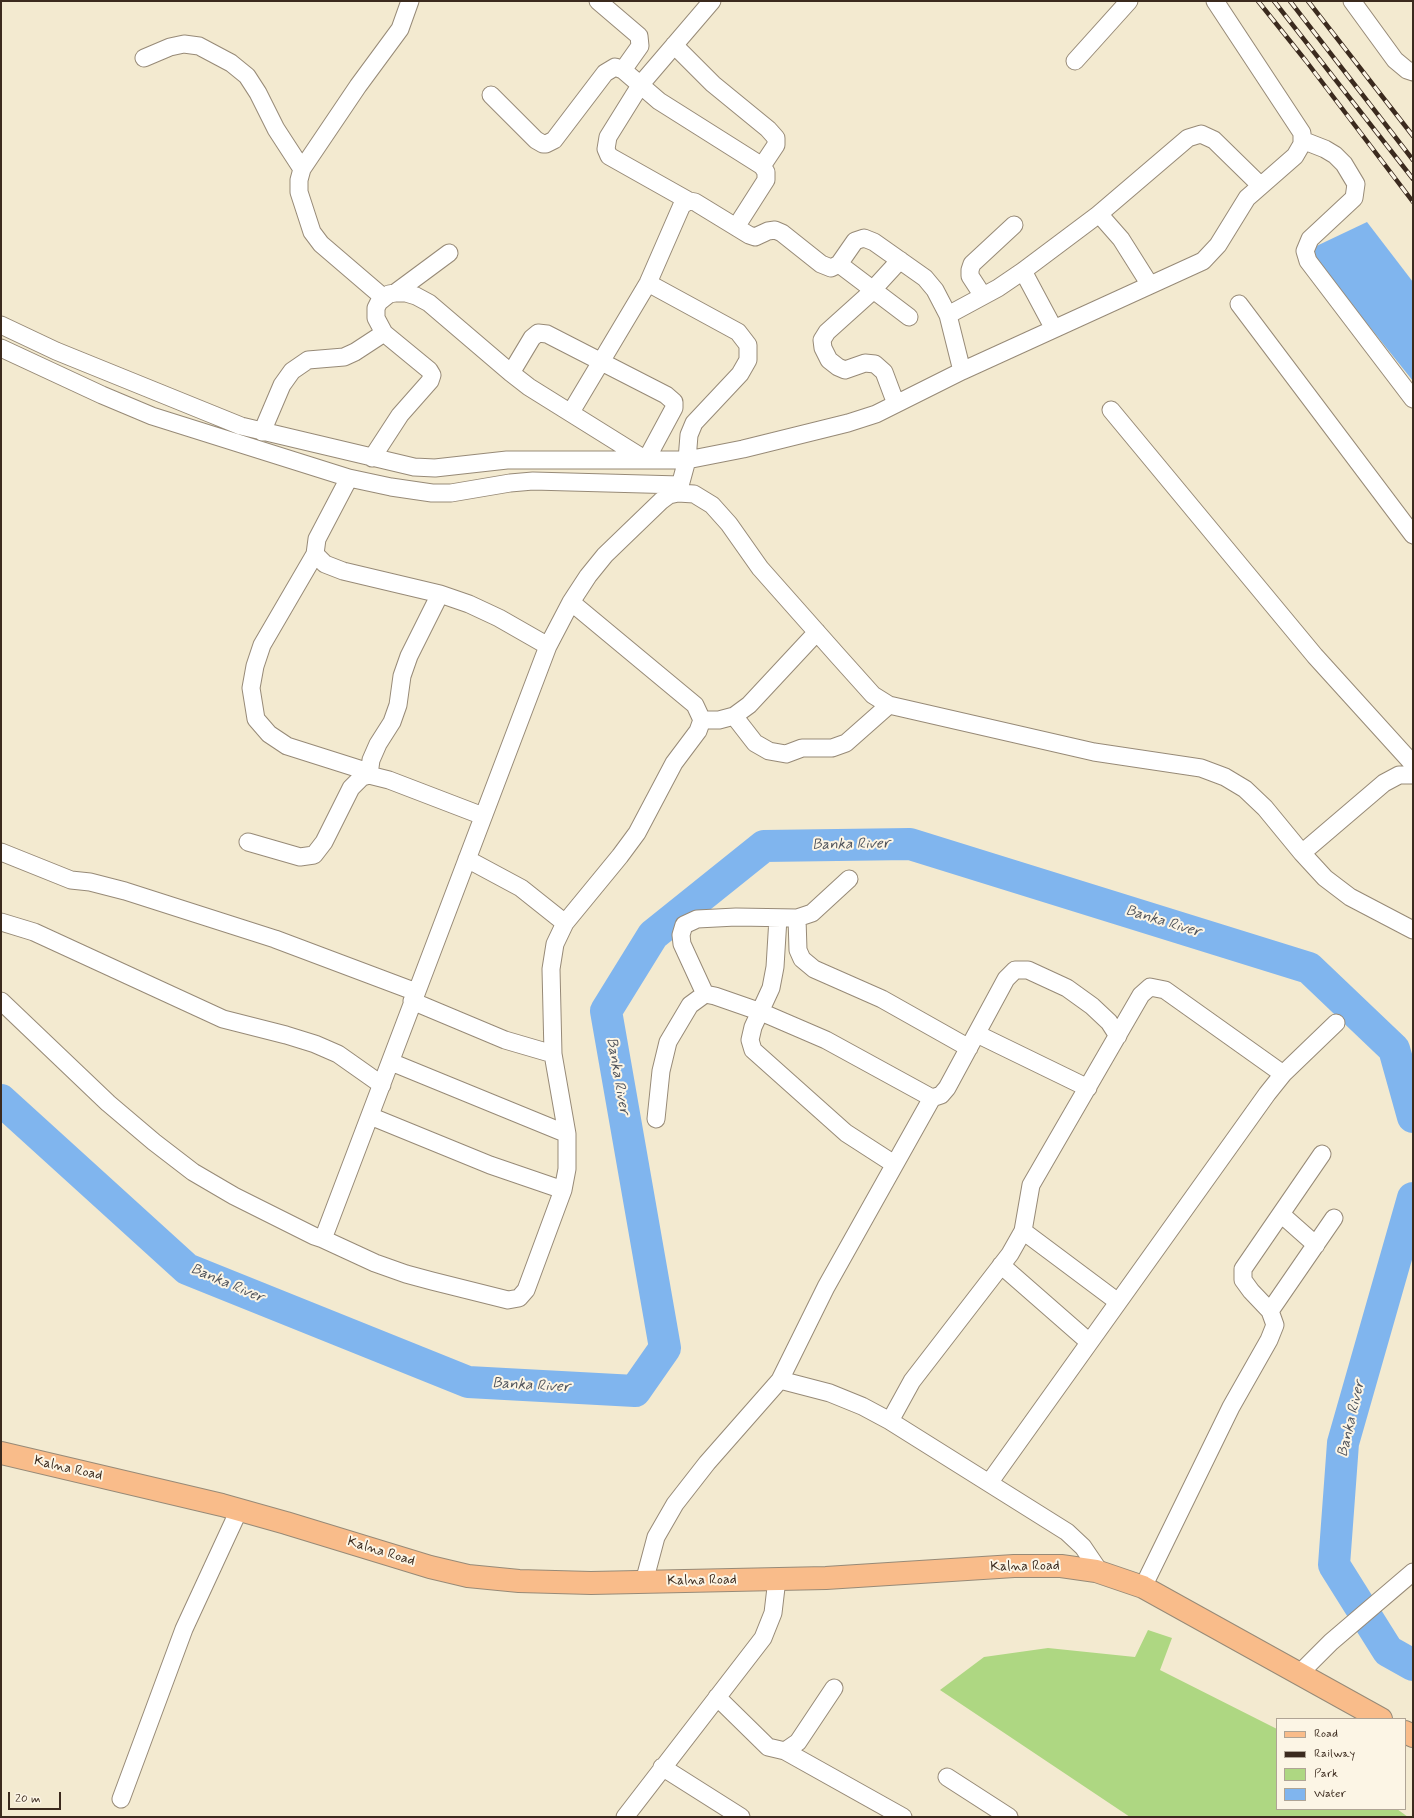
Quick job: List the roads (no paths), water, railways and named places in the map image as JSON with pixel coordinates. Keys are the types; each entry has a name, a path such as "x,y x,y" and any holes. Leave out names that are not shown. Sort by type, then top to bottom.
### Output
{"main road":[{"name":"Kalna Road","path":"1,1453 149,1487 239,1510 430,1567 468,1576 519,1581 644,1582 826,1578 1014,1566 1060,1566 1100,1572 1143,1587 1379,1718"}],"street":[{"path":"410,1 400,29 358,86 302,169 298,180 299,192 312,232 322,244 390,295 406,293 416,296 429,303 529,387 646,460"},
{"path":"598,1 640,36 640,46 623,70"},
{"path":"712,1 640,84 608,137 606,149 609,156 688,201 695,202 755,237 768,230 775,230 782,233 821,264 831,268 839,264 855,241 864,238 874,242 925,278 935,290 948,315 962,371"},
{"path":"1076,61 1129,1"},
{"path":"1,325 63,354 241,426 414,467 435,468 507,460 687,460 848,423 876,414 962,371 1203,261 1218,245 1247,198 1260,185 1295,156 1302,144 1302,132 1215,1"},
{"path":"1352,1 1395,60 1407,70 1413,72"},
{"path":"144,58 170,47 184,44 199,46 231,63 247,76 258,93 276,129 302,169"},
{"path":"674,45 713,84 768,129 776,138 776,145 762,166"},
{"path":"491,95 536,140 546,144 554,140 606,73 614,67 623,70 665,104 762,166 766,172 766,180 736,227"},
{"path":"948,315 983,296 1023,271 1099,214 1188,138 1201,134 1214,140 1260,185"},
{"path":"1302,140 1325,149 1335,155 1344,164 1356,184 1354,198 1310,239 1305,251 1308,261 1413,400"},
{"path":"571,412 648,283 682,205 688,201"},
{"path":"1099,214 1121,239 1150,285"},
{"path":"983,296 970,276 972,264 1014,225"},
{"path":"372,458 400,415 430,381 432,375 429,370 384,333 376,318 376,308 390,295 449,253"},
{"path":"896,404 884,372 875,364 865,363 845,370 829,360 823,348 822,340 827,332 872,290 900,260"},
{"path":"839,264 908,318"},
{"path":"1023,271 1054,329"},
{"path":"323,1238 548,646 571,602 588,576 605,555 661,501 679,489 687,460 689,435 694,423 740,374 748,360 748,345 738,332 648,283"},
{"path":"1239,304 1413,535"},
{"path":"262,432 282,385 292,371 308,360 344,357 355,352 384,333"},
{"path":"511,373 532,338 538,333 548,334 666,395 674,402 673,412 646,460"},
{"path":"1,348 102,395 152,416 349,478 391,487 432,493 451,493 510,483 533,481 679,489 694,494 712,505 760,568 873,695 889,705 1094,752 1201,768 1226,777 1245,789 1265,808 1325,878 1350,897 1413,930"},
{"path":"1111,410 1315,656 1412,764 1399,775 1384,783 1302,853"},
{"path":"349,478 317,539 315,554 262,645 255,666 251,688 256,719 270,734 287,746 389,780 483,816"},
{"path":"315,554 325,564 343,571 440,594 469,604 499,618 548,646"},
{"path":"369,774 371,760 378,744 392,722 398,705 402,676 409,656 440,594"},
{"path":"1,1001 108,1103 154,1142 193,1172 240,1199 314,1236 323,1238 375,1263 406,1274 508,1300 519,1298 526,1290 563,1190 566,1169 567,1134 553,1054 552,970 555,944 564,923 620,856 636,833 674,763 698,731 702,720 695,705 571,602"},
{"path":"702,720 719,720 734,716 749,705 817,632"},
{"path":"734,716 755,743 769,751 786,754 802,748 832,748 846,743 889,705"},
{"path":"248,842 300,857 314,855 324,842 352,788 362,777 369,774"},
{"path":"1,852 71,880 90,882 125,891 275,939 414,996 505,1040 553,1054"},
{"path":"467,858 521,888 564,923"},
{"path":"705,994 682,944 681,935 684,925 697,919 736,917 797,918 812,913 849,879"},
{"path":"778,918 775,967 771,988 762,1012 753,1027 750,1040 753,1050 846,1133 894,1164"},
{"path":"797,918 798,950 802,959 814,969 973,1041 1088,1088"},
{"path":"1,922 34,932 223,1019 286,1034 315,1044 338,1054 382,1085"},
{"path":"644,1582 656,1537 675,1504 707,1463 780,1380 826,1287 894,1164 932,1098 941,1095 947,1088 1006,979 1015,970 1028,970 1067,988 1092,1006 1109,1022 1118,1036"},
{"path":"890,1421 912,1381 1001,1265 1023,1231 1031,1185 1141,995 1150,987 1165,990 1284,1074"},
{"path":"656,1119 662,1071 668,1042 690,1005 705,994 762,1012 826,1040 932,1098"},
{"path":"989,1483 1262,1100 1284,1074 1336,1023"},
{"path":"391,1062 567,1134"},
{"path":"370,1116 490,1165 563,1190"},
{"path":"1143,1587 1231,1407 1269,1340 1274,1325 1270,1311 1243,1280 1243,1269 1322,1154"},
{"path":"1281,1214 1316,1245"},
{"path":"1270,1311 1334,1218"},
{"path":"1023,1231 1118,1302"},
{"path":"1001,1265 1089,1342"},
{"path":"780,1380 830,1393 862,1406 890,1421 1067,1532 1083,1547 1100,1572"},
{"path":"121,1799 184,1629 239,1510"},
{"path":"1300,1673 1331,1642 1410,1575"},
{"path":"625,1817 662,1767 763,1638 773,1613 777,1579"},
{"path":"785,1751 798,1742 834,1688"},
{"path":"717,1697 768,1747 785,1751 903,1817"},
{"path":"662,1767 741,1817"},
{"path":"947,1777 1008,1817"}],"water":[{"path":"1367,222 1413,282 1413,381 1308,250"}],"waterway":[{"name":"Banka River","path":"1,1100 187,1269 468,1382 635,1391 665,1348 606,1011 653,935 764,846 910,844 1309,968 1394,1049 1413,1117"},
{"name":"Banka River","path":"1413,1198 1343,1443 1334,1565 1388,1651 1413,1665"}],"railway":[{"path":"1258,1 1306,61 1413,202"},
{"path":"1274,1 1413,179"},
{"path":"1290,1 1413,160"},
{"path":"1308,1 1413,136"}]}
